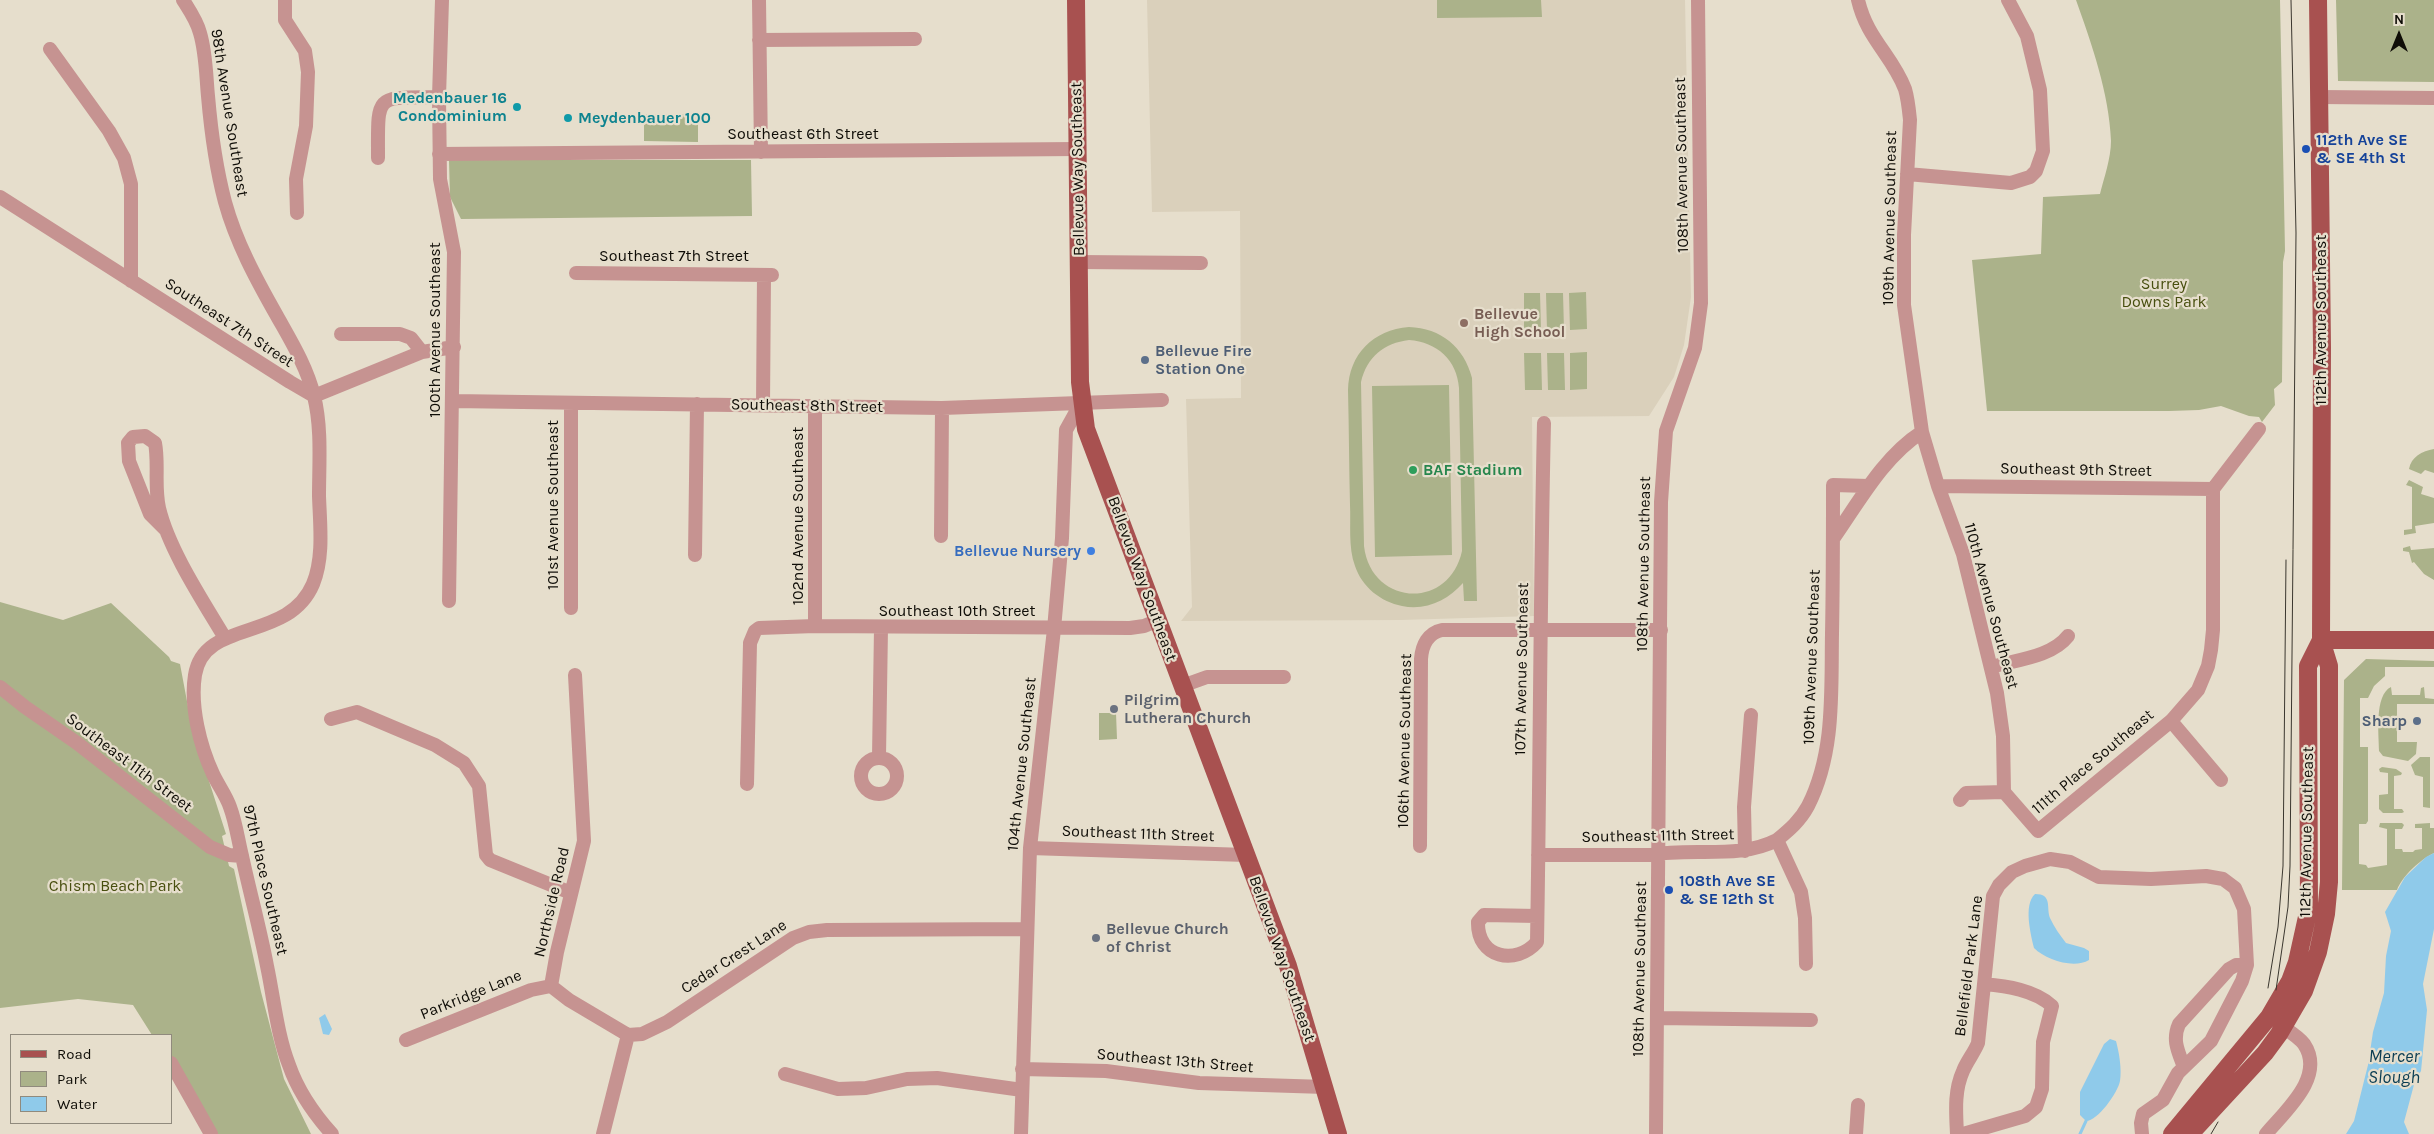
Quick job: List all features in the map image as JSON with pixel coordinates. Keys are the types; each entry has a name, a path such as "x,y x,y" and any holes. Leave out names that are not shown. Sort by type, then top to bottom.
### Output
{"main road":[{"name":"Bellevue Way Southeast","path":"1076,0 1078,262 1082,403 1086,429 1288,966 1338,1134"},
{"name":"112th Avenue Southeast","path":"2190,1134 2265,1053 2283,1028 2310,976 2322,936 2326,914 2329,882 2329,666 2321,640 2322,348 2318,0"},
{"name":"112th Avenue Southeast","path":"2172,1134 2269,1017 2290,981 2304,938 2309,908 2308,666 2321,640"},
{"path":"2321,640 2434,640"}],"street":[{"name":"98th Avenue Southeast","path":"183,0 195,20 204,47 217,164 224,200 234,233 248,264 294,345 314,396 318,436 320,539 317,571 307,596 272,624 226,638"},
{"path":"285,0 285,20 305,51 308,72 306,126 296,179 297,213"},
{"name":"100th Avenue Southeast","path":"442,0 438,97 439,154 442,200 454,252 449,601"},
{"path":"759,0 761,152"},
{"name":"108th Avenue Southeast","path":"1656,1134 1664,447 1669,420 1695,348 1701,303 1698,0"},
{"name":"109th Avenue Southeast","path":"1858,0 1869,32 1889,61 1905,90 1910,120 1904,304 1922,432"},
{"path":"1907,174 2011,183 2030,177 2036,171 2043,151 2040,90 2027,36 2008,0"},
{"path":"759,40 915,38"},
{"path":"50,49 109,131 126,163 131,184 132,281"},
{"path":"2319,96 2434,98"},
{"path":"378,158 378,116 381,104 392,97 438,97"},
{"name":"Southeast 6th Street","path":"439,154 1077,149"},
{"name":"Southeast 7th Street","path":"0,197 314,396"},
{"path":"1078,262 1201,263"},
{"name":"Southeast 7th Street","path":"576,273 768,275 764,405"},
{"path":"341,334 400,334 411,338 422,352"},
{"path":"314,396 422,352 454,347"},
{"name":"Southeast 8th Street","path":"453,401 942,408 1162,400"},
{"name":"101st Avenue Southeast","path":"571,403 571,608"},
{"name":"104th Avenue Southeast","path":"1021,1134 1030,848 1062,538 1066,430 1082,403"},
{"path":"695,555 697,404"},
{"name":"102nd Avenue Southeast","path":"815,406 815,626"},
{"path":"941,536 942,408"},
{"name":"107th Avenue Southeast","path":"1537,916 1544,423"},
{"path":"2212,489 2259,429"},
{"path":"1833,539 1869,486 1902,446 1922,432"},
{"name":"110th Avenue Southeast","path":"1922,432 1938,486 1963,554 1991,667 2003,736 2004,792"},
{"path":"165,529 150,514 129,461 128,443 133,438 145,436 155,443 156,490 165,529 204,603 226,638"},
{"name":"109th Avenue Southeast","path":"1777,840 1801,818 1808,805 1822,770 1828,742 1833,485 1869,486"},
{"name":"Southeast 9th Street","path":"1938,486 2212,489"},
{"name":"111th Place Southeast","path":"2004,792 2038,831 2171,721 2198,690 2208,666 2213,630 2212,489"},
{"name":"Southeast 10th Street","path":"747,784 750,643 755,631 766,626 1130,628 1159,620"},
{"path":"879,757 881,628"},
{"path":"1540,628 1661,630"},
{"name":"106th Avenue Southeast","path":"1420,846 1420,659 1429,638 1432,633 1442,630 1540,628"},
{"path":"1991,667 2052,650 2068,636"},
{"name":"97th Place Southeast","path":"226,638 214,644 201,657 196,667 194,695 202,742 211,770 229,804 259,926 282,1041 289,1066 310,1107 332,1134"},
{"name":"Northside Road","path":"551,986 571,893 582,853 584,828 574,675"},
{"path":"1182,686 1207,677 1284,677"},
{"name":"Southeast 11th Street","path":"0,687 24,707 77,743 210,847 228,855 242,856"},
{"path":"331,719 357,712 435,745 453,755 464,763 480,786 486,855 490,860 571,893"},
{"path":"1745,851 1745,788 1751,714"},
{"name":"111th Place Southeast","path":"2171,721 2221,780"},
{"path":"1960,800 1966,793 2004,792"},
{"path":"1777,840 1801,892 1805,918 1806,964"},
{"name":"Southeast 11th Street","path":"1538,855 1745,851 1764,847 1777,840"},
{"name":"Southeast 11th Street","path":"1030,848 1246,854"},
{"name":"Bellefield Park Lane","path":"1957,1134 1957,1088 1964,1068 1974,1054 1978,1043 1991,903 1996,889 2012,872 2031,863 2050,859 2070,862 2091,875 2102,878 2151,879 2206,876 2223,879 2236,888 2242,902 2247,965 2242,981 2211,1041 2201,1053 2184,1067 2163,1100 2143,1114 2140,1124 2142,1134"},
{"name":"Cedar Crest Lane","path":"628,1035 642,1034 668,1022 793,938 809,932 1027,929"},
{"path":"2184,1067 2175,1044 2175,1034 2179,1024 2229,969 2236,965 2247,965"},
{"path":"1963,1134 2025,1116 2036,1107 2042,1089 2043,1042 2052,1006 2046,1000 2017,989 1984,984"},
{"path":"551,986 569,1000 628,1035 603,1134"},
{"name":"Parkridge Lane","path":"406,1040 531,990 551,986"},
{"path":"2266,1134 2305,1088 2309,1076 2309,1060 2304,1044 2269,1017"},
{"path":"1657,1018 1811,1020"},
{"path":"172,1065 211,1134"},
{"name":"Southeast 13th Street","path":"1022,1069 1106,1071 1199,1083 1325,1088"},
{"path":"785,1074 838,1089 859,1089 907,1079 937,1078 1022,1090"},
{"path":"1856,1134 1858,1105"}],"shaded area":[{"name":"Bellevue High School","path":"1147,0 1685,0 1691,297 1684,345 1674,377 1649,416 1532,417 1534,616 1401,620 1181,621 1192,607 1186,399 1241,398 1240,211 1152,212"}],"green space":[{"path":"1437,0 1541,0 1542,17 1437,18"},
{"name":"Surrey Downs Park","path":"2076,0 2280,0 2285,251 2283,262 2282,382 2274,389 2275,405 2262,422 2259,417 2249,416 2221,406 2199,410 2169,411 1987,411 1972,260 2041,254 2043,197 2100,194 2109,161 2111,141 2107,105 2094,52"},
{"path":"2336,0 2434,0 2434,82 2338,81"},
{"path":"644,114 698,114 698,142 644,141"},
{"path":"449,160 751,160 752,216 461,219 450,197"},
{"path":"1586,292 1587,329 1570,330 1569,293"},
{"path":"1524,293 1540,293 1541,330 1524,330"},
{"path":"1546,293 1563,293 1564,330 1547,330"},
{"path":"1421,328 1441,335 1450,341 1463,357 1472,378 1477,601 1464,601 1463,583 1451,594 1436,603 1420,607 1394,604 1380,597 1367,587 1355,566 1350,536 1349,377 1358,355 1365,346 1384,333 1396,329","holes":["1409,340 1419,341 1444,354 1450,361 1457,378 1459,388 1462,551 1454,570 1442,584 1427,592 1411,594 1395,590 1380,581 1370,566 1364,546 1361,382 1372,359 1384,348"]},
{"path":"1587,352 1587,389 1570,390 1570,353"},
{"path":"1524,353 1541,353 1542,390 1525,390"},
{"path":"1547,353 1564,353 1565,390 1548,390"},
{"path":"1449,385 1452,555 1375,557 1372,386"},
{"path":"2434,449 2434,473 2425,470 2421,474 2409,469 2412,461 2418,455"},
{"path":"2409,480 2423,487 2421,494 2434,498 2434,523 2415,526 2416,533 2404,535 2404,530 2412,529 2412,487 2406,485"},
{"path":"2410,546 2411,550 2434,548 2434,580 2424,574 2414,562 2412,563 2409,552 2403,551 2403,548"},
{"name":"Chism Beach Park","path":"0,602 63,620 111,603 171,661 180,664 192,728 226,834 222,836 229,866 234,869 261,992 284,1079 311,1134 212,1134 172,1065 172,1034 151,1034 133,1005 78,999 0,1008"},
{"path":"2366,659 2434,661 2434,667 2385,667 2385,676 2374,686 2368,698 2360,698 2360,747 2368,747 2368,821 2366,824 2359,824 2359,864 2366,865 2368,868 2387,865 2387,829 2379,827 2380,823 2402,823 2404,825 2402,829 2395,829 2395,849 2402,849 2403,852 2413,852 2422,849 2422,828 2415,828 2415,824 2430,823 2430,828 2434,828 2434,853 2412,868 2397,890 2342,890 2344,680"},
{"path":"2391,687 2392,695 2420,695 2421,688 2424,687 2425,698 2434,699 2434,704 2397,704 2397,742 2417,742 2416,754 2408,761 2383,756 2379,751 2378,726 2380,707 2382,698"},
{"path":"1099,713 1116,713 1117,739 1099,740"},
{"path":"2420,757 2430,757 2430,808 2423,807 2423,777 2415,775 2411,765"},
{"path":"2382,767 2396,769 2402,773 2401,775 2394,776 2394,809 2402,809 2404,812 2402,813 2383,813 2379,809 2379,795 2388,794 2388,773 2380,772 2379,769"}],"water":[{"name":"Mercer Slough","path":"2434,853 2434,929 2423,984 2427,1010 2421,1071 2415,1081 2404,1122 2409,1134 2346,1134 2354,1121 2368,1065 2373,1032 2384,993 2386,956 2391,931 2385,912 2405,877 2426,857"},
{"path":"2035,894 2044,896 2047,899 2050,918 2066,943 2089,951 2089,960 2076,964 2060,962 2034,948 2030,928 2029,905"},
{"path":"325,1014 332,1029 329,1035 323,1034 319,1018"},
{"path":"2110,1039 2116,1041 2117,1045 2120,1081 2116,1092 2102,1111 2091,1120 2086,1121 2080,1115 2080,1092 2104,1044"}],"waterway":[{"path":"2080,1134 2086,1121"}],"tram line":[{"path":"2276,990 2288,907 2290,866 2296,233 2291,0"},
{"path":"2268,988 2278,927 2283,866 2286,560"},
{"path":"2211,1134 2218,1122"}],"place":[{"name":"Medenbauer 16 Condominium","path":"517,107"},
{"name":"Meydenbauer 100","path":"568,118"},
{"name":"112th Ave SE & SE 4th St","path":"2306,149"},
{"name":"Bellevue High School","path":"1464,323"},
{"name":"Bellevue Fire Station One","path":"1145,360"},
{"name":"BAF Stadium","path":"1413,470"},
{"name":"Bellevue Nursery","path":"1091,551"},
{"name":"Pilgrim Lutheran Church","path":"1114,709"},
{"name":"Sharp","path":"2417,721"},
{"name":"108th Ave SE & SE 12th St","path":"1669,890"},
{"name":"Bellevue Church of Christ","path":"1096,938"}]}
